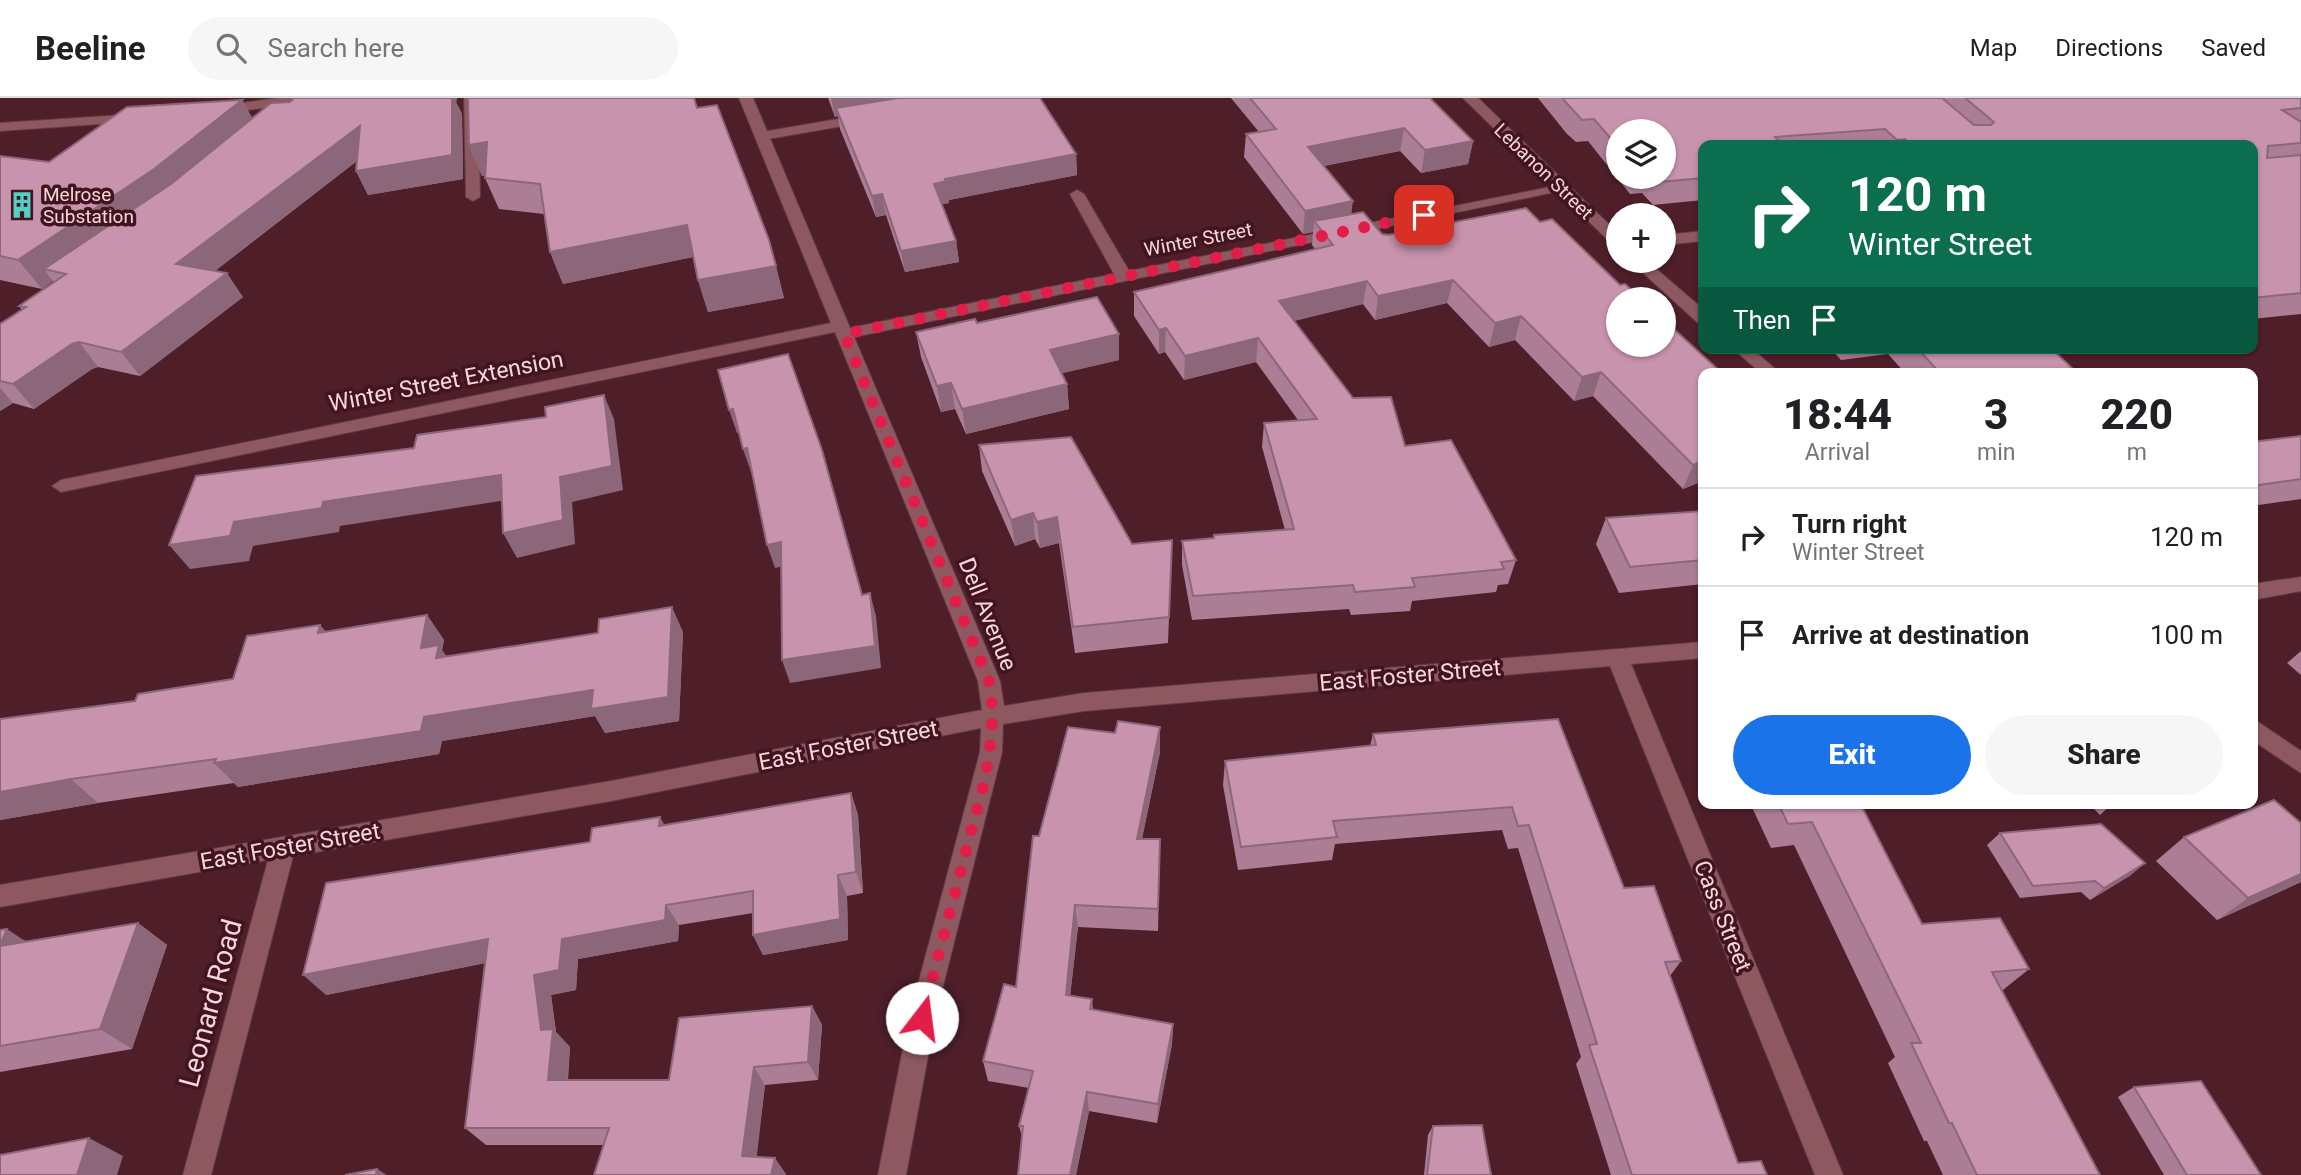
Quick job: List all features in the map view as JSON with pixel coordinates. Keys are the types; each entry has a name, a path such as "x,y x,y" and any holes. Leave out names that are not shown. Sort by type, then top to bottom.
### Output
{"street":[{"path":"208,111 307,98"},
{"path":"286,115 307,98"},
{"path":"471,98 473,197"},
{"name":"Dell Avenue","path":"746,98 989,681 993,717 984,783 922,1018 892,1175"},
{"name":"Lebanon Street","path":"1470,98 1606,231"},
{"path":"0,112 133,118"},
{"path":"762,136 883,115"},
{"path":"0,127 155,116"},
{"name":"Winter Street","path":"842,330 1560,187"},
{"path":"1077,194 1123,275"},
{"path":"1676,239 1698,237"},
{"path":"1652,273 1698,314"},
{"name":"Winter Street Extension","path":"61,486 842,330"},
{"path":"1748,354 1766,368"},
{"path":"2258,591 2301,584"},
{"name":"East Foster Street","path":"0,896 611,791 1084,702 1698,650"},
{"name":"Cass Street","path":"1617,657 1829,1175"},
{"path":"2258,731 2301,764"},
{"name":"Leonard Road","path":"197,1175 284,846"}],"building":[{"path":"294,98 452,98 452,155 356,171 360,126 176,264 227,273 121,352 79,342 13,384 0,381 0,324 26,307 19,306 66,274 44,269 171,184 271,103 290,102"},
{"path":"468,98 694,98 697,108 717,105 769,240 776,266 698,280 687,225 550,252 540,184 485,178 487,142 469,145"},
{"path":"898,98 1040,98 1076,154 945,179 946,181 934,184 956,241 901,251 882,194 872,196 836,108"},
{"path":"1250,98 1430,98 1473,141 1425,150 1404,128 1308,147 1353,201 1305,211 1246,134 1276,129"},
{"path":"1562,98 1942,98 1974,125 1991,125 1994,122 1965,98 2301,98 2301,108 2282,110 2301,122 2301,143 2268,146 2267,158 2301,155 2301,293 2258,297 2258,140 1897,140 1885,129 1775,137 1778,140 1698,140 1698,178 1676,181 1676,119 1606,119 1606,133 1594,119 1582,120"},
{"path":"242,100 154,169 18,260 0,256 0,156 49,162 127,107"},
{"path":"1526,208 1540,222 1552,219 1606,273 1620,285 1625,284 1628,287 1606,287 1606,357 1676,357 1676,331 1698,354 1717,368 1698,368 1698,463 1693,465 1601,372 1582,377 1521,316 1495,323 1453,280 1378,296 1367,281 1279,301 1353,398 1391,397 1405,446 1451,440 1516,560 1501,562 1504,569 1412,578 1415,587 1355,592 1353,585 1193,596 1182,541 1214,538 1214,535 1294,529 1264,423 1317,419 1258,338 1185,356 1166,328 1159,330 1134,292 1333,245 1314,221 1363,212 1382,234"},
{"path":"1097,297 1119,334 1050,350 1067,384 962,409 951,383 937,386 916,332 975,319 977,323"},
{"path":"788,354 822,450 862,595 870,593 875,646 782,660 781,542 767,545 747,448 743,449 733,409 729,410 718,370"},
{"path":"1923,354 2057,354 2072,368 1935,368"},
{"path":"604,395 612,466 560,477 563,520 503,533 501,475 323,502 322,508 234,522 230,536 169,545 196,476 414,448 417,435 546,417 545,407"},
{"path":"2301,436 2301,479 2258,485 2258,441"},
{"path":"1071,437 1132,544 1172,540 1169,617 1073,627 1057,517 1037,522 1033,513 1011,520 979,445"},
{"path":"1698,511 1698,560 1630,567 1606,518"},
{"path":"672,607 668,697 591,709 593,690 424,717 421,731 214,763 216,759 71,779 0,792 0,719 135,701 138,694 233,679 247,636 320,625 318,633 427,615 421,648 439,645 436,658 598,633 599,619"},
{"path":"1558,719 1624,888 1654,886 1681,961 1665,962 1738,1163 1761,1161 1767,1175 1632,1175 1589,1045 1597,1044 1529,825 1518,826 1512,807 1333,821 1337,837 1241,847 1225,761 1376,745 1373,734"},
{"path":"1118,721 1160,727 1137,839 1160,839 1158,909 1075,905 1066,995 1092,999 1090,1009 1173,1024 1158,1104 1087,1092 1070,1175 1018,1175 1023,1126 1019,1126 1033,1071 983,1061 1004,984 1016,987 1033,836 1039,836 1068,727 1115,733"},
{"path":"851,793 856,872 838,875 840,919 753,935 753,891 666,905 665,920 562,939 559,970 534,975 541,1030 553,1029 548,1080 669,1080 679,1018 812,1006 808,1062 754,1067 742,1156 775,1158 771,1175 594,1175 609,1128 465,1128 488,939 303,975 326,883 590,842 592,828 660,817 659,826"},
{"path":"2274,800 2301,823 2301,874 2248,898 2184,837 2258,809 2258,807"},
{"path":"1781,809 1863,809 1922,924 2000,918 2029,969 1992,972 2100,1175 1977,1175 1911,1043 1921,1043 1812,822 1788,824"},
{"path":"2101,824 2145,863 2104,888 2095,881 2033,886 2000,833"},
{"path":"138,923 100,1029 0,1046 0,946"},
{"path":"7,929 0,945 0,930"},
{"path":"2201,1081 2261,1175 2187,1175 2134,1087"},
{"path":"1482,1125 1491,1175 1427,1175 1433,1126"},
{"path":"89,1138 77,1175 0,1175 0,1155"},
{"path":"377,1169 376,1175 345,1175"}],"place":[{"name":"Melrose Substation","path":"22,205"}],"route":[{"path":"922,1018 991,752 993,702 989,681 844,334 1424,215"}]}
